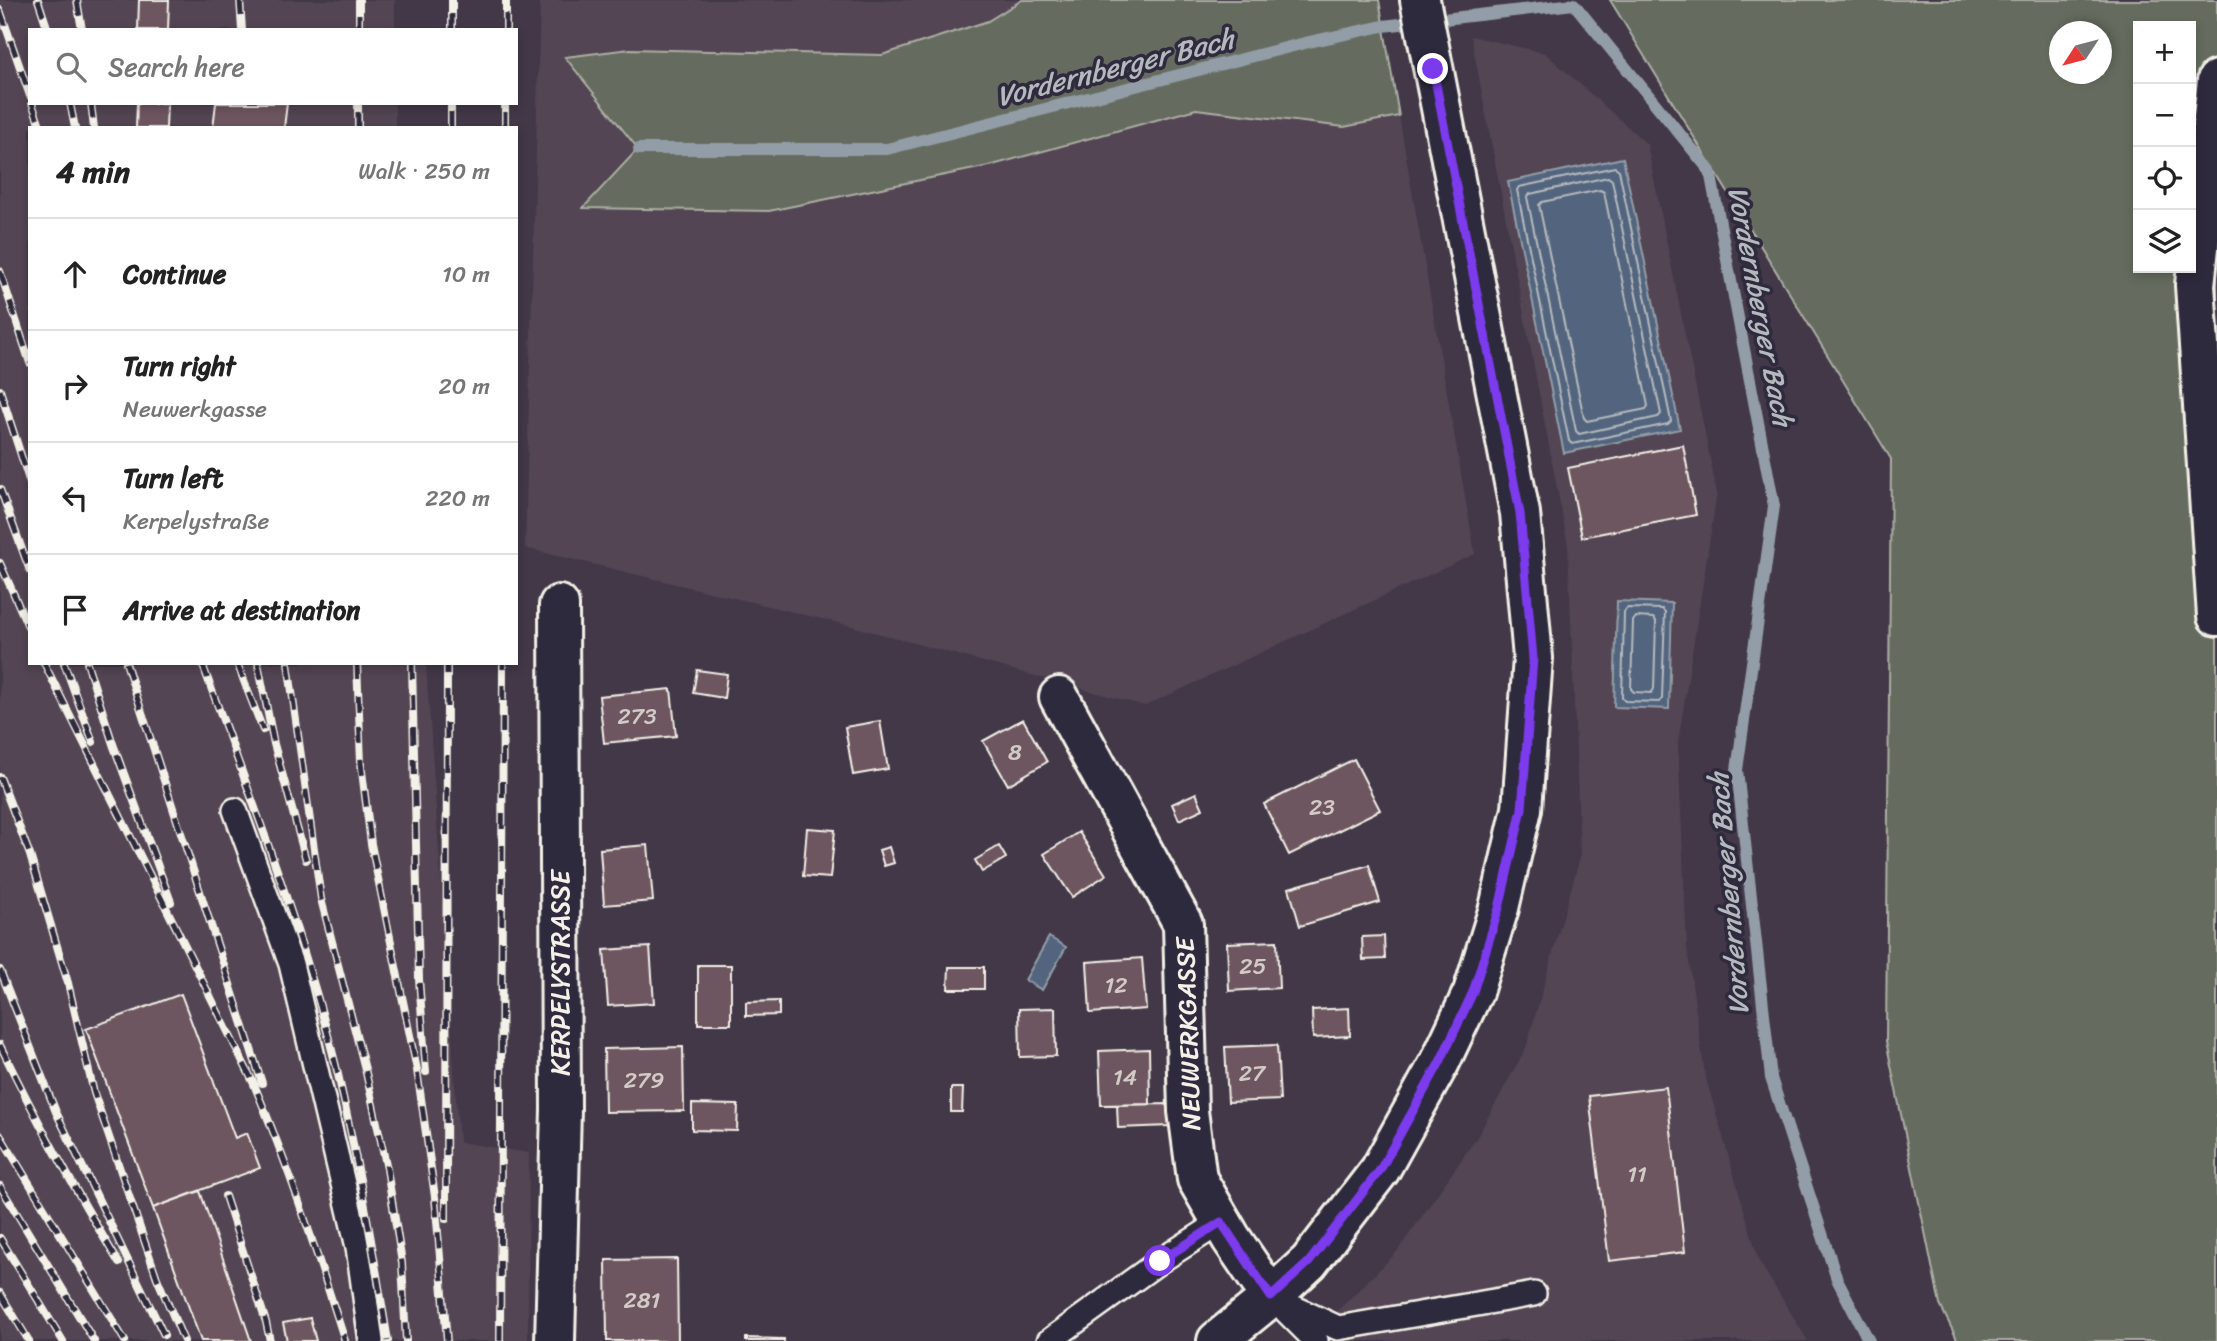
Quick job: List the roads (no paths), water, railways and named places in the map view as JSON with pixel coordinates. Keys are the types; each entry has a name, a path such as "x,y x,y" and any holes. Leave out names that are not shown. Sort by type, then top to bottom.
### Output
{"street":[{"path":"1217,1341 1309,1262 1380,1170 1440,1062 1473,992 1499,908 1522,809 1533,658 1520,513 1420,0"},
{"path":"2217,80 2195,285 2217,616"},
{"name":"KERPELYSTRASSE","path":"555,1341 561,1109 559,604"},
{"name":"NEUWERKGASSE","path":"1059,697 1183,923 1188,1111 1197,1179 1221,1222 1271,1297"}],"lane":[{"path":"235,810 291,964 358,1247 371,1341"},
{"path":"1049,1341 1160,1261 1221,1222"},
{"path":"1271,1297 1338,1328 1534,1294"},
{"path":"1271,1297 1316,1341"}],"water":[{"path":"1623,158 1680,429 1564,453 1508,182"},
{"path":"1617,601 1672,603 1669,709 1614,707"},
{"path":"1049,937 1066,947 1042,990 1025,980"}],"waterway":[{"name":"Vordernberger Bach","path":"639,149 887,149 1309,42 1383,26 1574,4 1710,171 1774,506 1737,770 1771,1078 1837,1279 1869,1341"}],"railway":[{"path":"38,0 47,28"},
{"path":"77,0 82,28"},
{"path":"240,0 242,28"},
{"path":"359,0 359,28"},
{"path":"452,0 452,28"},
{"path":"506,0 506,28"},
{"path":"0,10 28,90"},
{"path":"33,105 40,126"},
{"path":"70,105 75,126"},
{"path":"91,105 94,126"},
{"path":"358,105 358,126"},
{"path":"451,105 451,126"},
{"path":"505,105 505,126"},
{"path":"0,271 28,357"},
{"path":"0,390 28,477"},
{"path":"0,489 28,566"},
{"path":"0,563 28,626"},
{"path":"45,665 253,1082 291,1178 345,1341"},
{"path":"65,665 93,742"},
{"path":"88,665 113,744 171,902"},
{"path":"127,665 262,1083"},
{"path":"203,665 275,865 323,1018 352,1138 388,1341"},
{"path":"238,665 263,730"},
{"path":"258,665 274,744 306,860"},
{"path":"288,665 321,899 366,1073 387,1169 402,1263 406,1341"},
{"path":"357,665 361,763 371,844 417,1070 435,1197 447,1341"},
{"path":"412,665 419,979 426,1072"},
{"path":"446,1219 447,665"},
{"path":"500,1341 503,665"},
{"path":"0,777 30,855 68,983 94,1093 157,1278 184,1341"},
{"path":"0,970 56,1112 164,1335"},
{"path":"0,1045 57,1156 119,1263"},
{"path":"0,1135 125,1341"},
{"path":"0,1186 94,1341"},
{"path":"225,1196 270,1341"},
{"path":"0,1238 63,1341"},
{"path":"0,1293 29,1341"}]}
